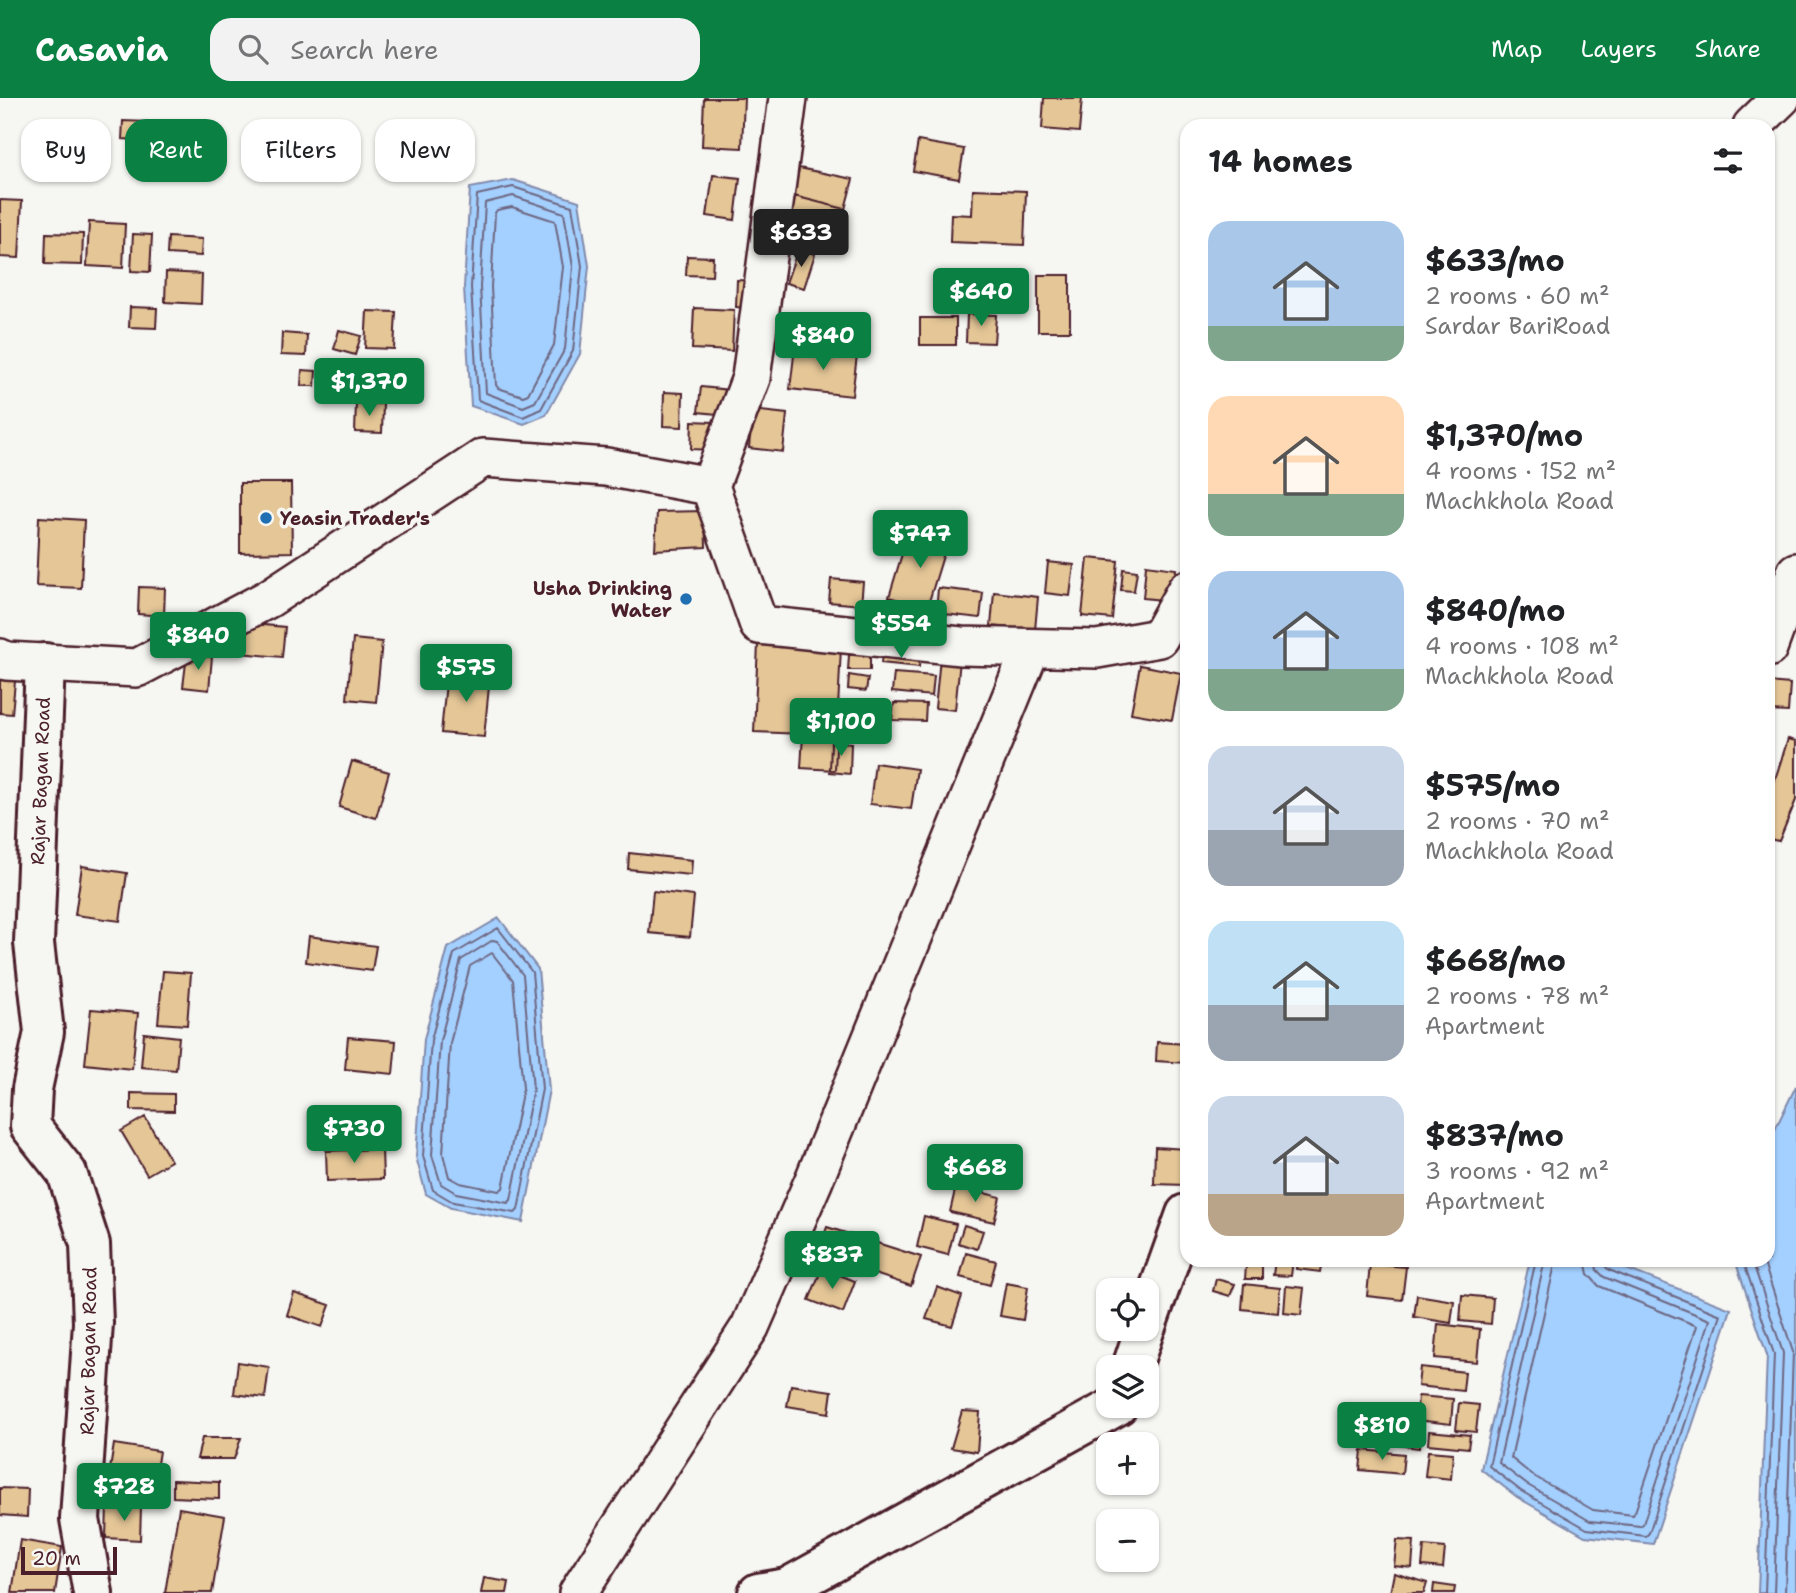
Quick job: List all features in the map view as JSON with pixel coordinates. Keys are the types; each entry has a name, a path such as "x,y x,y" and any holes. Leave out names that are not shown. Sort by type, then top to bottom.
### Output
{"main road":[{"name":"Rajar Bagan Road","path":"45,663 34,943 44,1032 32,1089 30,1126 66,1173 90,1244 93,1323 80,1519 93,1593"},
{"path":"1159,1290 1180,1231"},
{"path":"758,1593 787,1588 1096,1417"}],"street":[{"path":"788,98 751,378 710,486 759,625 961,646 1097,649 1159,638 1180,601"},
{"path":"1759,119 1781,98"},
{"path":"0,658 6,661 136,668 268,599 482,458 607,467 710,486"},
{"path":"1775,629 1796,572"},
{"path":"578,1593 750,1327 814,1180 1031,648"}],"water":[{"path":"513,180 579,201 589,266 580,354 546,415 524,424 471,406 464,287 470,188"},
{"path":"499,918 538,969 549,1090 523,1222 451,1208 426,1194 416,1157 424,1039 448,948"},
{"path":"1796,1086 1796,1593 1758,1593 1767,1355 1737,1267 1775,1267 1775,1130"},
{"path":"1528,1267 1621,1267 1731,1309 1653,1544 1585,1536 1517,1497 1481,1469"}],"building":[{"path":"704,98 744,98 742,148 702,146"},
{"path":"1044,98 1082,98 1079,132 1042,129"},
{"path":"123,121 125,121 125,139 122,139"},
{"path":"918,141 964,149 959,179 913,171"},
{"path":"799,168 853,179 845,209 794,196"},
{"path":"713,175 740,178 735,220 707,216"},
{"path":"973,189 1026,191 1024,245 950,242 951,214 972,215"},
{"path":"794,196 845,209 839,230 789,217"},
{"path":"0,200 22,201 19,258 0,257"},
{"path":"89,222 125,224 123,268 87,266"},
{"path":"46,233 83,234 82,265 45,264"},
{"path":"133,234 152,235 150,272 131,271"},
{"path":"168,237 202,239 201,256 167,254"},
{"path":"798,249 815,254 804,288 786,283"},
{"path":"687,256 713,257 712,276 686,275"},
{"path":"166,272 202,274 201,304 165,302"},
{"path":"1038,275 1070,275 1070,331 1038,331"},
{"path":"737,280 754,281 752,308 736,307"},
{"path":"130,307 157,308 156,328 129,327"},
{"path":"694,308 734,310 732,351 692,349"},
{"path":"367,311 396,312 394,349 365,348"},
{"path":"967,314 996,315 994,343 966,342"},
{"path":"920,318 956,318 956,345 920,345"},
{"path":"339,330 361,336 355,355 334,349"},
{"path":"282,333 307,335 306,356 281,355"},
{"path":"795,347 857,355 852,396 790,389"},
{"path":"350,363 383,365 382,397 348,395"},
{"path":"302,370 316,371 315,386 301,386"},
{"path":"324,374 340,375 339,400 323,399"},
{"path":"701,387 730,390 727,415 698,412"},
{"path":"664,392 683,393 682,427 663,426"},
{"path":"356,403 383,404 382,433 355,432"},
{"path":"752,410 787,414 783,452 749,448"},
{"path":"692,421 714,422 713,450 691,449"},
{"name":"Yeasin Trader's","path":"240,483 291,483 292,552 240,553"},
{"path":"705,511 706,547 655,550 657,512"},
{"path":"39,517 84,520 81,588 36,586"},
{"path":"935,524 951,530 927,608 889,597 905,544 927,551"},
{"path":"1088,558 1118,561 1112,619 1082,616"},
{"path":"1048,562 1074,565 1070,596 1045,593"},
{"path":"1146,565 1176,569 1173,601 1143,598"},
{"path":"1123,569 1137,571 1134,591 1121,590"},
{"path":"831,579 863,582 861,605 829,602"},
{"path":"139,587 165,588 164,616 138,614"},
{"path":"938,588 983,593 980,618 936,613"},
{"path":"994,592 1038,597 1035,630 991,626"},
{"path":"868,604 894,607 892,626 866,623"},
{"path":"242,623 285,627 282,657 239,653"},
{"path":"353,639 382,642 376,702 347,699"},
{"path":"758,644 841,647 835,770 801,768 803,734 754,732"},
{"path":"882,654 920,657 919,667 881,663"},
{"path":"187,655 212,657 209,690 183,687"},
{"path":"849,655 870,655 870,670 848,670"},
{"path":"940,658 960,660 955,710 935,708"},
{"path":"1140,665 1180,673 1172,720 1131,713"},
{"path":"447,672 490,676 484,737 441,733"},
{"path":"894,673 934,676 932,696 892,692"},
{"path":"849,675 868,678 866,691 848,689"},
{"path":"0,679 15,681 12,714 0,713"},
{"path":"1775,683 1790,684 1788,712 1775,711"},
{"path":"894,703 926,704 925,721 892,720"},
{"path":"1788,739 1796,741 1796,800 1779,841 1775,840 1775,779"},
{"path":"831,742 851,743 850,774 830,772"},
{"path":"352,761 389,772 376,818 339,807"},
{"path":"875,763 917,769 911,809 870,804"},
{"path":"629,853 692,860 691,875 628,869"},
{"path":"82,866 127,873 120,921 75,915"},
{"path":"653,891 694,896 690,937 649,933"},
{"path":"309,936 376,946 372,971 306,962"},
{"path":"163,971 191,973 187,1025 158,1023"},
{"path":"91,1009 138,1013 132,1069 85,1064"},
{"path":"144,1033 179,1037 176,1070 141,1067"},
{"path":"348,1037 396,1041 393,1074 345,1069"},
{"path":"1157,1042 1180,1044 1180,1063 1156,1061"},
{"path":"131,1093 174,1094 174,1111 131,1110"},
{"path":"145,1117 171,1161 147,1175 121,1131"},
{"path":"1155,1147 1180,1149 1180,1185 1154,1184"},
{"path":"382,1149 383,1179 327,1181 326,1151"},
{"path":"956,1186 1000,1197 994,1222 950,1212"},
{"path":"924,1216 956,1224 948,1255 917,1247"},
{"path":"964,1225 983,1231 977,1249 958,1243"},
{"path":"827,1227 921,1257 911,1286 817,1255"},
{"path":"966,1253 996,1261 990,1285 960,1277"},
{"path":"1246,1267 1262,1267 1262,1279 1245,1279"},
{"path":"1274,1267 1292,1267 1291,1276 1273,1275"},
{"path":"1296,1267 1321,1267 1320,1272"},
{"path":"1370,1267 1406,1267 1402,1300 1367,1296"},
{"path":"822,1268 855,1281 843,1313 809,1300"},
{"path":"1216,1279 1235,1284 1230,1296 1213,1291"},
{"path":"1006,1283 1028,1287 1023,1320 1000,1316"},
{"path":"1244,1284 1280,1288 1278,1313 1242,1309"},
{"path":"1286,1286 1304,1288 1301,1315 1284,1313"},
{"path":"937,1287 962,1296 952,1326 926,1319"},
{"path":"294,1293 330,1305 322,1327 287,1315"},
{"path":"1417,1295 1454,1301 1451,1323 1414,1317"},
{"path":"1462,1295 1493,1298 1491,1324 1460,1321"},
{"path":"1438,1324 1480,1329 1477,1362 1435,1358"},
{"path":"238,1362 269,1367 265,1398 234,1394"},
{"path":"1420,1367 1465,1372 1463,1391 1418,1386"},
{"path":"791,1385 832,1391 829,1413 787,1406"},
{"path":"1418,1396 1453,1399 1451,1424 1416,1420"},
{"path":"1459,1403 1479,1405 1476,1432 1456,1430"},
{"path":"962,1411 980,1412 977,1452 951,1448"},
{"path":"1399,1423 1421,1426 1419,1448 1396,1445"},
{"path":"1429,1431 1470,1435 1468,1448 1428,1444"},
{"path":"202,1438 241,1438 234,1459 197,1459"},
{"path":"114,1444 159,1451 151,1502 106,1495"},
{"path":"1362,1450 1404,1454 1402,1474 1360,1470"},
{"path":"1428,1451 1453,1453 1451,1479 1425,1476"},
{"path":"173,1480 219,1482 219,1499 173,1497"},
{"path":"0,1488 28,1489 27,1517 0,1515"},
{"path":"107,1506 141,1507 140,1540 106,1538"},
{"path":"179,1508 225,1516 212,1593 165,1593"},
{"path":"20,1540 62,1547 55,1593 12,1593"},
{"path":"1397,1540 1414,1541 1412,1568 1394,1566"},
{"path":"1424,1546 1445,1548 1443,1568 1422,1566"},
{"path":"1394,1573 1427,1583 1424,1593 1390,1593"},
{"path":"484,1578 509,1582 507,1593 481,1593"},
{"path":"1434,1584 1455,1587 1454,1593 1433,1593"}],"place":[{"name":"Yeasin Trader's","path":"266,518"},
{"name":"Usha Drinking Water","path":"686,599"}]}
